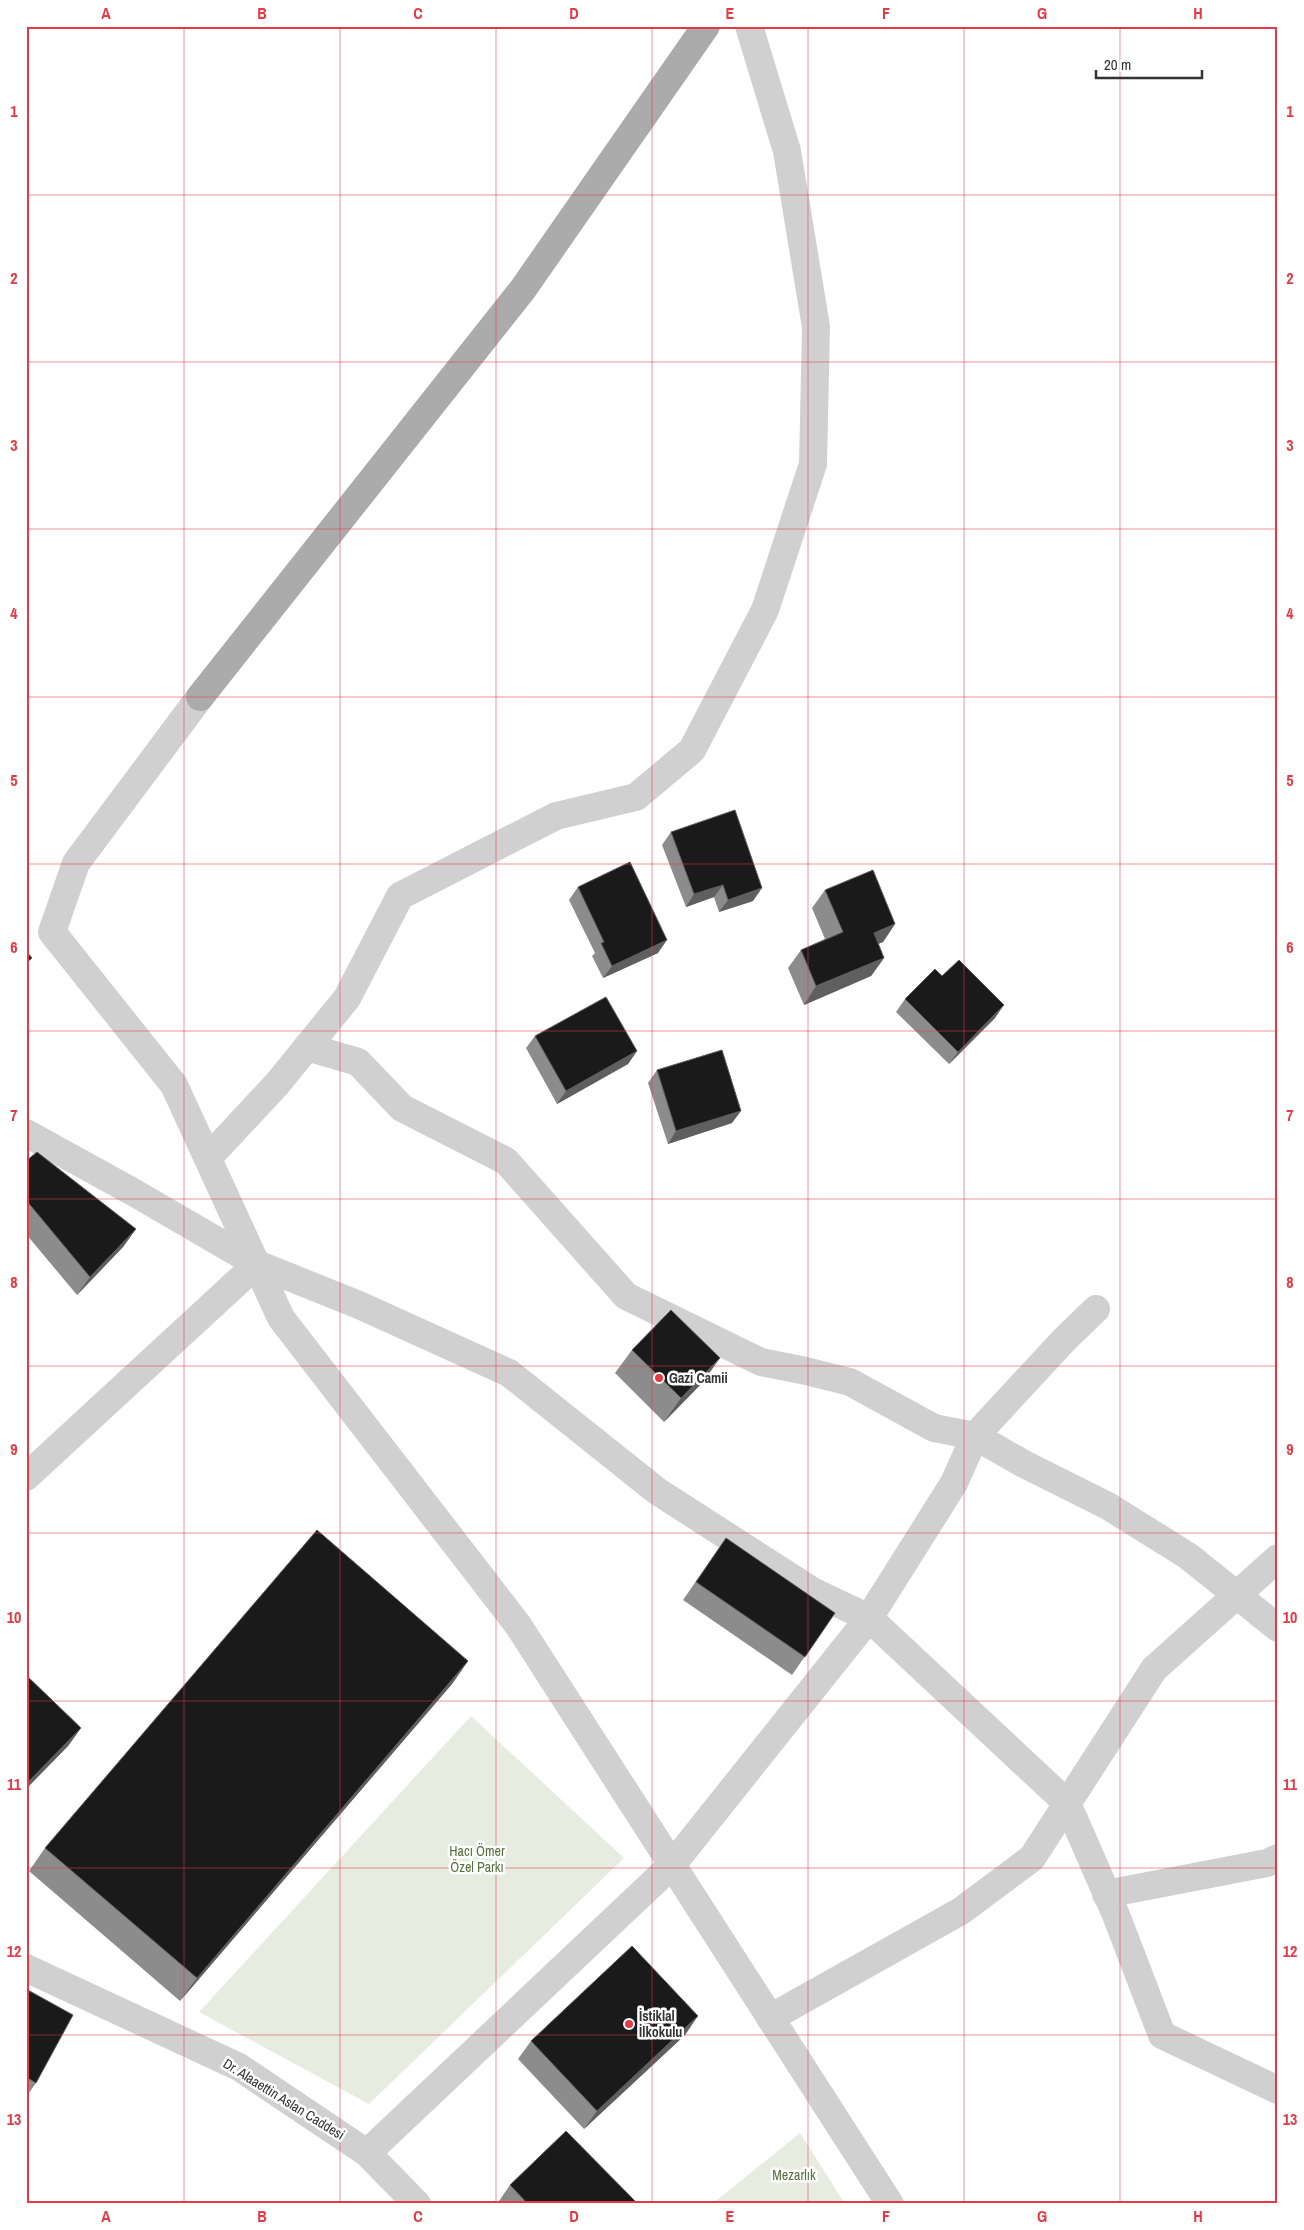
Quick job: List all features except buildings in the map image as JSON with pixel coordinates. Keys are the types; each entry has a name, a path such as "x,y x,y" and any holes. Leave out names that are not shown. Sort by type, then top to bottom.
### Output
{"main road":[{"path":"200,697 523,289 706,26"}],"street":[{"path":"208,1158 277,1084 347,998 400,896 556,816 636,797 692,750 765,610 813,464 816,326 787,151 749,26"},
{"path":"200,697 76,864 52,932 174,1085 281,1318 518,1625 890,2204"},
{"path":"307,1047 358,1062 402,1108 506,1161 626,1296 761,1362 850,1382 934,1428 975,1436 1024,1464 1108,1506 1188,1556 1278,1628"},
{"path":"26,1133 257,1264 360,1305 509,1373 657,1492 814,1592 869,1618 1067,1802 1162,2035 1278,2090"},
{"path":"26,1477 257,1264"},
{"path":"367,2153 672,1865 869,1618 954,1483 975,1436 1064,1340 1096,1309"},
{"path":"770,2018 961,1911 1032,1858 1154,1668 1278,1558"},
{"path":"1106,1894 1267,1863 1278,1858"},
{"name":"Dr. Alaaettin Aslan Caddesi","path":"26,1968 239,2067 367,2153 417,2204"}],"green space":[{"name":"Hacı Ömer Özel Parkı","path":"471,1716 624,1858 369,2104 199,2012"},
{"name":"Mezarlık","path":"800,2133 845,2204 712,2204"}],"place":[{"name":"Gazi Camii","path":"659,1378"},
{"name":"İstiklal İlkokulu","path":"629,2024"}]}
